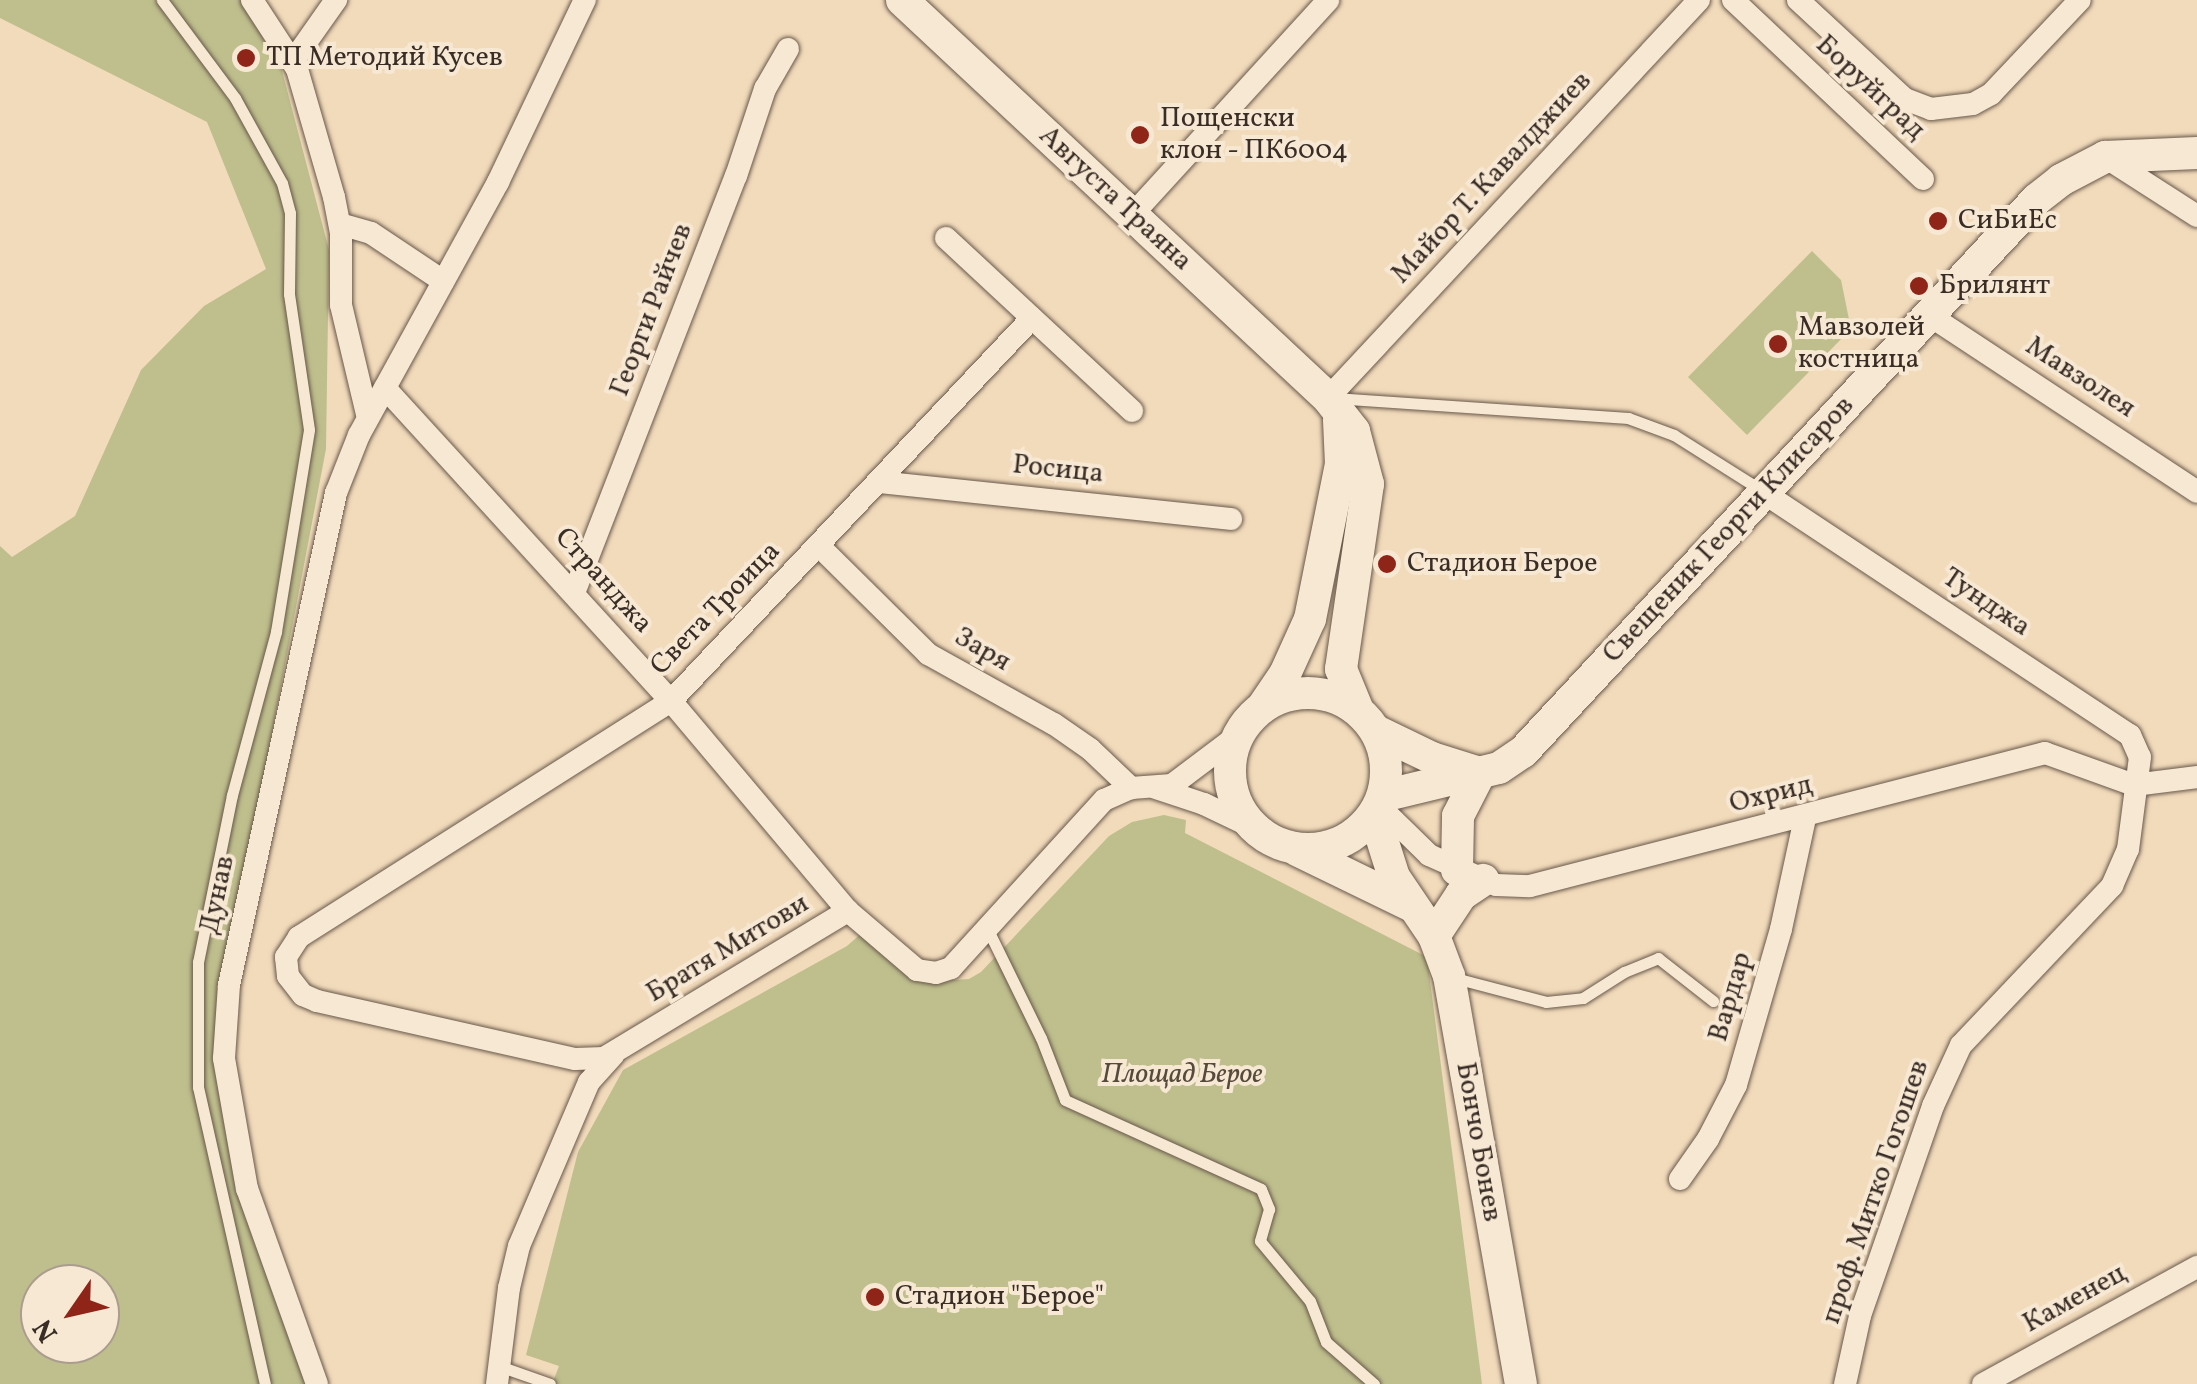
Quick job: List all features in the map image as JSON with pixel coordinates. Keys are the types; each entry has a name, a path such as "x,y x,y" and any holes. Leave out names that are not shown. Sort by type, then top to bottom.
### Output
{"street":[{"path":"252,0 293,60 340,224 341,305 368,418"},
{"path":"293,60 336,0"},
{"name":"Дунав","path":"318,1384 248,1189 228,1091 224,1027 229,985 324,537 348,461 516,147 585,0"},
{"path":"1132,215 1328,0"},
{"name":"Майор Т. Кавалджиев","path":"1328,398 1699,0"},
{"name":"Боруйград","path":"1733,0 1922,179"},
{"path":"1798,0 1904,100 1918,106 1974,104 1991,94 2080,0"},
{"name":"Августа Траяна","path":"912,3 1328,398 1354,431 1368,476 1341,662 1344,684 1367,719"},
{"name":"Георги Райчев","path":"574,593 736,176 765,89 788,49"},
{"path":"2105,157 2197,153"},
{"path":"2105,157 2197,216"},
{"name":"Свещеник Георги Клисаров","path":"1379,805 1512,762 2036,199 2060,180 2105,157"},
{"path":"340,224 371,233 443,281"},
{"path":"946,238 1132,411"},
{"name":"Мавзолея","path":"1929,315 2197,492"},
{"name":"Света Троица","path":"292,944 671,701 1032,318"},
{"name":"Странджа","path":"385,388 671,701 848,910"},
{"path":"1156,788 1186,777 1238,736 1264,706 1300,646 1313,604 1342,455 1342,430 1328,398"},
{"name":"Росица","path":"879,482 1231,519"},
{"name":"Тунджа","path":"1764,492 2130,735 2140,757 2134,785"},
{"name":"Заря","path":"818,545 928,654 1066,733 1131,788"},
{"path":"1264,706 1286,695 1311,692 1335,696 1432,758 1480,773 1458,816 1470,875 1434,936"},
{"path":"1131,788 1156,788 1204,804 1293,848 1339,844 1379,805 1387,762 1367,719"},
{"path":"1238,736 1231,757 1231,783 1240,808 1256,829"},
{"name":"Охрид","path":"1379,805 1429,855 1470,875 1530,886 1806,818 2046,753 2134,785 2197,778"},
{"name":"проф. Митко Гогошев","path":"1845,1384 1860,1316 1934,1106 1960,1045 2112,886 2128,849 2134,785"},
{"name":"Братя Митови","path":"292,944 286,972 298,990 317,1001 575,1060 616,1053 848,910 906,962 930,973 954,966 1094,810 1113,794 1131,788"},
{"name":"Бончо Бонев","path":"1379,805 1394,877 1434,936 1449,976 1521,1384"},
{"name":"Вардар","path":"1680,1179 1708,1139 1736,1086 1782,929 1806,818"},
{"name":"Бончо Бонев","path":"1293,848 1378,886 1414,908"},
{"path":"498,1375 511,1278 522,1239 589,1082 616,1053"},
{"name":"Каменец","path":"1982,1384 2197,1266"}],"lane":[{"path":"162,0 236,98 282,183 290,213 289,294 309,430 276,632 232,795 198,962 198,1087 265,1384"},
{"path":"1328,398 1628,418 1674,435 1764,492"},
{"path":"988,930 1041,1038 1065,1100 1261,1190 1269,1209 1260,1241 1310,1301 1326,1342 1374,1384"},
{"path":"1449,976 1546,1002 1583,998 1624,972 1658,958 1714,1001"},
{"path":"498,1375 550,1384"}],"green space":[{"path":"0,0 240,0 281,67 329,250 326,449 219,1012 289,1331 305,1384 0,1384 0,546 12,557 75,516 141,370 204,306 266,269 207,122 0,18"},
{"name":"Мавзолей костница","path":"1812,251 1841,280 1851,329 1747,435 1688,377"},
{"name":"Площад Берое","path":"1164,815 1186,820 1185,833 1427,957 1482,1384 552,1384 559,1366 526,1355 578,1152 623,1070 847,946 864,931 877,950 904,971 936,981 969,979 981,972 1109,836 1132,822"}],"place":[{"name":"ТП Методий Кусев","path":"246,58"},
{"name":"Пощенски клон - ПК6004","path":"1140,135"},
{"name":"СиБиЕс","path":"1938,221"},
{"name":"Брилянт","path":"1919,286"},
{"name":"Мавзолей костница","path":"1778,344"},
{"name":"Стадион Берое","path":"1387,564"},
{"name":"Стадион \"Берое\"","path":"875,1297"}]}
